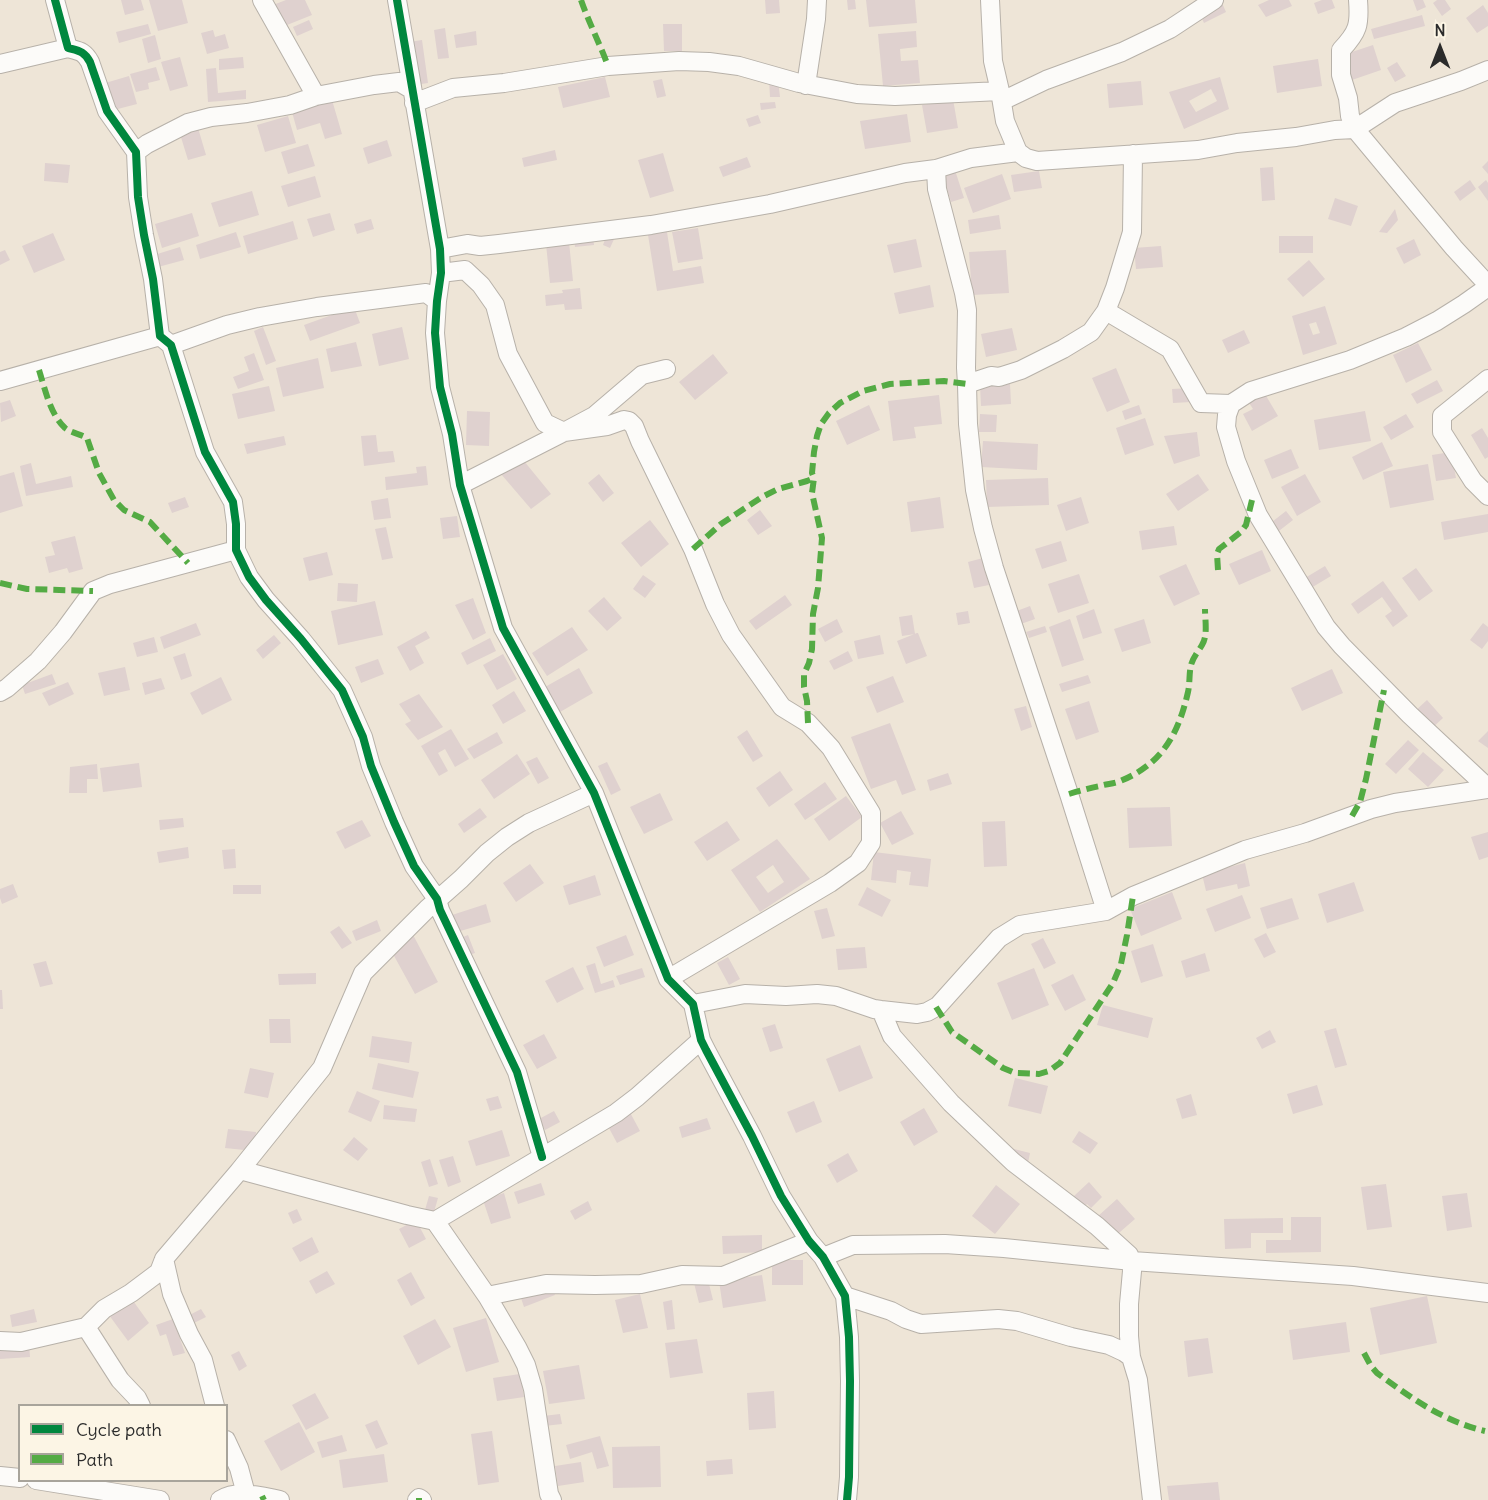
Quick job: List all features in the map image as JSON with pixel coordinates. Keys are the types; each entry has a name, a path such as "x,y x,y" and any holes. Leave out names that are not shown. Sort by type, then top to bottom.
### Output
{"street":[{"path":"55,0 68,48"},
{"path":"262,0 316,96"},
{"path":"397,0 440,249 441,273 435,333 440,387 452,434 460,485 503,627 594,793 668,979 693,1004 701,1040 782,1196 808,1241 823,1257 845,1296 850,1382 847,1500"},
{"path":"806,85 818,0"},
{"path":"990,0 993,61 1005,121 1018,152 1026,158 1037,161 1198,150 1355,129 1395,103 1488,70"},
{"path":"412,96 608,66 678,61 739,66 806,85 857,94 1001,96 1122,52 1170,29 1214,0"},
{"path":"1106,311 1170,349 1201,403 1231,404 1251,391 1350,360 1406,337 1446,315 1488,286 1355,129 1341,75 1341,50 1354,36 1359,15 1358,0"},
{"path":"0,64 68,48 80,51 90,62 107,111 136,152 138,197 165,341 205,452 233,502 236,550 249,577 266,600 342,690 414,866 437,899 440,910 517,1072 542,1157"},
{"path":"136,152 188,123 211,117 290,105 316,96 399,82 412,96"},
{"path":"440,249 467,244 480,246 651,225 770,204 904,173 936,169 971,158 1018,152"},
{"path":"968,384 991,376 999,377 1021,370 1091,332 1106,311 1132,232 1133,154"},
{"path":"936,169 937,189 967,310 968,424 975,490 982,528 1106,911"},
{"path":"441,273 465,270 481,285 495,305 508,354 545,423 564,432 608,426 624,420 634,426 731,635 782,707 808,723 831,748 871,813 871,843 858,863 830,883 668,979"},
{"path":"0,381 271,315 426,293 437,301"},
{"path":"460,485 594,416 642,375 666,369"},
{"path":"1488,379 1442,416 1442,432 1473,481 1488,496"},
{"path":"1231,404 1226,427 1236,461 1258,515 1326,627 1410,715 1488,788"},
{"path":"0,692 38,661 93,591 110,584 236,550"},
{"path":"693,1004 745,994 786,996 817,994 836,996 881,1011 917,1014 927,1012 936,1008 999,938 1020,925 1106,911 1151,888 1245,850 1305,833 1371,809 1488,788"},
{"path":"0,1341 21,1342 86,1327 104,1310 159,1272 164,1259 240,1170 321,1068 363,974 437,899 507,837 529,823 594,793"},
{"path":"881,1011 892,1036 951,1103 1013,1162 1097,1226 1129,1255 1132,1261 1129,1336 1137,1380 1152,1500"},
{"path":"240,1170 435,1221 616,1113 701,1040"},
{"path":"435,1221 487,1296 526,1365 549,1494 552,1500"},
{"path":"487,1296 546,1284 642,1284 681,1275 723,1276 808,1241"},
{"path":"823,1257 853,1245 945,1244 1132,1261 1353,1276 1488,1293"},
{"path":"164,1259 172,1294 203,1360 214,1404"},
{"path":"845,1296 891,1311 921,1324 998,1318 1109,1345 1131,1357"},
{"path":"86,1327 120,1380 140,1404"},
{"path":"228,1444 239,1468 246,1494"},
{"path":"0,1476 18,1478"},
{"path":"48,1488 159,1500 154,1482"},
{"path":"220,1500 226,1496 246,1494 280,1500"},
{"path":"417,1500 419,1498 422,1500"}],"building":[{"path":"121,0 141,0 144,10 125,15"},
{"path":"149,0 182,0 188,23 158,31"},
{"path":"286,0 305,0 312,15 282,27 273,5"},
{"path":"765,0 779,0 780,13 766,14"},
{"path":"847,0 855,0 856,9 848,10"},
{"path":"866,0 915,0 917,23 869,27"},
{"path":"1269,0 1289,0 1292,6 1266,17 1258,5"},
{"path":"1332,0 1335,8 1318,14 1314,3"},
{"path":"1413,0 1423,0 1426,7 1417,11"},
{"path":"1437,0 1445,0 1451,9 1442,16 1433,3"},
{"path":"1222,3 1226,12 1204,23 1200,14"},
{"path":"1483,5 1488,13 1488,26 1477,33 1466,18"},
{"path":"1422,15 1425,26 1374,39 1371,29"},
{"path":"309,20 313,29 297,36 293,27"},
{"path":"148,24 151,34 119,43 116,32"},
{"path":"663,24 682,24 682,51 664,51"},
{"path":"445,28 449,58 438,59 434,30"},
{"path":"213,30 215,37 225,34 229,48 207,54 201,33"},
{"path":"476,31 477,45 456,48 454,35"},
{"path":"916,31 917,47 900,49 901,61 918,60 920,83 883,86 878,34"},
{"path":"155,35 161,59 148,63 142,39"},
{"path":"422,40 428,83 415,85 409,42"},
{"path":"1373,45 1381,70 1352,80 1343,55"},
{"path":"180,57 188,86 170,91 161,62"},
{"path":"243,57 244,68 219,70 219,59"},
{"path":"1318,59 1322,86 1277,93 1273,66"},
{"path":"1397,62 1406,76 1395,82 1387,68"},
{"path":"156,67 160,80 148,83 149,89 136,92 130,74"},
{"path":"216,68 218,93 246,90 246,99 208,102 206,69"},
{"path":"129,76 137,104 110,111 102,84"},
{"path":"605,77 610,97 563,108 558,87"},
{"path":"1220,77 1229,109 1184,129 1169,92","holes":["1211,89 1217,101 1196,112 1189,101"]},
{"path":"662,79 666,96 657,98 653,81"},
{"path":"769,80 778,80 780,97 770,97"},
{"path":"1141,81 1143,105 1109,108 1107,84"},
{"path":"953,99 958,128 927,133 922,105"},
{"path":"332,100 342,134 325,139 320,123 297,130 292,112"},
{"path":"775,102 776,108 761,110 760,103"},
{"path":"907,114 911,142 865,149 860,121"},
{"path":"758,115 761,123 749,127 746,119"},
{"path":"288,116 296,143 265,152 257,125"},
{"path":"198,128 206,155 188,160 180,134"},
{"path":"387,140 392,156 368,164 363,148"},
{"path":"308,144 315,166 288,174 281,152"},
{"path":"555,150 557,160 524,167 522,158"},
{"path":"663,153 674,191 650,198 638,160"},
{"path":"747,157 751,167 723,177 719,167"},
{"path":"1488,161 1488,174 1482,167"},
{"path":"45,163 70,165 68,183 44,181"},
{"path":"954,167 964,198 951,202 942,171"},
{"path":"1273,167 1275,200 1262,201 1260,168"},
{"path":"1039,171 1042,188 1014,192 1011,175"},
{"path":"1002,174 1011,199 973,213 964,188"},
{"path":"315,176 321,197 288,207 281,186"},
{"path":"1470,180 1476,189 1460,201 1454,192"},
{"path":"1486,180 1488,183 1488,201 1478,187"},
{"path":"252,191 259,215 219,227 211,203"},
{"path":"1335,198 1358,206 1351,226 1328,219"},
{"path":"1395,209 1398,220 1387,233 1379,232"},
{"path":"192,213 199,236 162,248 155,224"},
{"path":"330,213 335,230 313,237 307,219"},
{"path":"999,215 1001,229 970,234 968,220"},
{"path":"371,219 374,229 357,234 354,224"},
{"path":"293,221 298,239 248,254 243,236"},
{"path":"698,228 703,259 678,263 672,232"},
{"path":"236,232 241,247 200,259 196,245"},
{"path":"667,232 673,271 701,266 704,283 657,291 648,235"},
{"path":"53,233 65,260 34,273 22,246"},
{"path":"607,234 615,237 610,248 603,245"},
{"path":"1279,236 1313,236 1313,253 1279,253"},
{"path":"593,237 594,245 575,247 574,239"},
{"path":"916,239 922,267 894,273 887,245"},
{"path":"1414,239 1421,255 1404,264 1396,248"},
{"path":"569,242 573,281 550,283 546,244"},
{"path":"1161,246 1163,267 1136,269 1134,248"},
{"path":"180,247 184,260 158,267 154,255"},
{"path":"5,250 10,260 0,265 0,252"},
{"path":"1006,250 1009,293 972,295 969,252"},
{"path":"1309,260 1325,279 1303,297 1287,279"},
{"path":"930,285 934,307 899,314 894,293"},
{"path":"580,288 582,309 565,310 564,304 546,306 545,295"},
{"path":"1325,306 1337,344 1303,355 1292,316","holes":["1316,322 1320,333 1313,335 1309,324"]},
{"path":"354,307 360,323 310,341 304,325"},
{"path":"263,327 276,361 266,365 254,331"},
{"path":"402,327 409,359 379,366 372,334"},
{"path":"1012,328 1017,350 986,357 981,334"},
{"path":"1244,330 1250,343 1228,353 1222,340"},
{"path":"356,342 362,366 331,372 326,349"},
{"path":"1418,343 1432,370 1406,383 1393,355"},
{"path":"254,353 264,380 238,389 233,377 249,371 244,357"},
{"path":"713,354 728,373 695,400 679,382"},
{"path":"318,358 324,388 283,397 276,368"},
{"path":"1116,368 1130,402 1107,412 1092,378"},
{"path":"1437,380 1443,391 1417,404 1411,394"},
{"path":"1010,384 1011,404 981,406 980,386"},
{"path":"269,386 275,411 238,419 232,394"},
{"path":"1190,388 1191,402 1173,403 1172,389"},
{"path":"1262,389 1278,416 1252,431 1243,414 1253,409 1246,398"},
{"path":"939,395 942,424 914,427 916,438 893,441 888,401"},
{"path":"10,400 16,416 1,422 0,403"},
{"path":"869,405 880,430 847,445 836,421"},
{"path":"1139,405 1142,414 1125,420 1122,411"},
{"path":"467,411 490,412 489,446 466,445"},
{"path":"1365,411 1371,441 1319,450 1314,420"},
{"path":"980,414 997,415 996,432 979,432"},
{"path":"1406,414 1414,427 1391,440 1383,427"},
{"path":"1145,418 1154,445 1125,455 1116,428"},
{"path":"1482,428 1488,438 1488,457 1485,459 1471,435"},
{"path":"1197,432 1200,456 1174,464 1164,436"},
{"path":"376,435 378,452 393,451 395,462 364,466 361,436"},
{"path":"284,436 286,445 247,454 244,444"},
{"path":"983,441 1038,444 1037,470 981,467"},
{"path":"1382,442 1393,466 1363,480 1352,457"},
{"path":"1291,449 1299,468 1272,479 1264,460"},
{"path":"1451,452 1456,478 1436,481 1432,455"},
{"path":"524,461 551,494 531,509 501,474"},
{"path":"31,463 36,484 71,476 73,487 26,496 20,466"},
{"path":"1428,464 1434,500 1390,508 1383,472"},
{"path":"426,466 428,485 386,490 385,477 417,473 416,467"},
{"path":"14,472 23,506 0,513 0,476"},
{"path":"599,474 614,493 603,502 588,483"},
{"path":"1198,474 1209,490 1178,511 1166,494"},
{"path":"1305,474 1321,502 1297,516 1281,487"},
{"path":"1048,478 1049,505 987,507 986,480"},
{"path":"185,497 189,507 172,513 168,503"},
{"path":"940,497 944,528 911,532 907,502"},
{"path":"1081,497 1089,523 1066,531 1057,505"},
{"path":"388,498 391,518 374,520 371,501"},
{"path":"760,510 772,526 758,535 747,520"},
{"path":"1286,511 1293,520 1275,534 1268,525"},
{"path":"1488,514 1488,532 1444,540 1441,522"},
{"path":"457,516 460,537 443,539 440,518"},
{"path":"650,520 669,544 641,567 621,543"},
{"path":"1174,526 1177,545 1142,550 1139,531"},
{"path":"386,527 393,558 382,560 375,529"},
{"path":"75,536 83,569 69,573 67,568 49,573 45,557 55,555 51,542"},
{"path":"1061,541 1067,561 1042,569 1035,549"},
{"path":"1262,550 1271,571 1239,585 1229,564"},
{"path":"327,552 333,575 309,581 303,558"},
{"path":"983,558 989,585 974,588 968,562"},
{"path":"1186,564 1200,594 1174,606 1159,576"},
{"path":"1325,566 1331,576 1311,588 1305,578"},
{"path":"1416,568 1433,591 1419,601 1402,578"},
{"path":"1079,574 1089,603 1058,613 1048,584"},
{"path":"643,575 656,584 645,598 633,589"},
{"path":"1383,581 1408,616 1393,627 1385,616 1392,611 1382,597 1358,614 1351,604"},
{"path":"338,583 358,584 357,602 337,601"},
{"path":"785,595 792,605 756,630 749,621"},
{"path":"604,597 622,618 607,631 588,611"},
{"path":"473,598 486,633 473,640 455,605"},
{"path":"375,601 383,635 338,645 331,611"},
{"path":"1030,606 1035,619 1018,625 1014,612"},
{"path":"1094,609 1102,633 1083,639 1076,616"},
{"path":"968,611 970,623 958,625 956,613"},
{"path":"912,615 915,634 902,636 899,617"},
{"path":"837,619 843,632 825,642 818,629"},
{"path":"1070,619 1084,660 1062,667 1049,627"},
{"path":"1144,619 1151,643 1122,652 1114,629"},
{"path":"196,623 201,635 164,649 160,637"},
{"path":"1483,623 1488,627 1488,641 1482,649 1470,640"},
{"path":"1045,626 1047,632 1029,638 1026,632"},
{"path":"572,627 588,650 547,676 532,653"},
{"path":"426,631 430,638 415,646 424,663 410,671 397,647"},
{"path":"918,633 927,656 906,664 897,641"},
{"path":"274,635 281,643 263,659 256,650"},
{"path":"880,635 884,654 858,659 854,641"},
{"path":"154,637 158,652 137,657 133,643"},
{"path":"490,638 496,651 467,665 461,653"},
{"path":"848,651 853,661 834,670 829,661"},
{"path":"185,653 192,676 181,680 173,657"},
{"path":"503,654 517,679 497,690 483,665"},
{"path":"378,659 384,674 361,683 355,667"},
{"path":"125,667 130,690 104,696 98,673"},
{"path":"579,668 593,693 560,712 545,687"},
{"path":"1332,669 1343,693 1302,711 1291,688"},
{"path":"52,674 56,684 25,694 22,685"},
{"path":"1088,675 1091,683 1062,692 1059,684"},
{"path":"893,676 904,702 877,713 866,687"},
{"path":"221,677 232,700 202,715 190,693"},
{"path":"161,678 165,689 145,695 142,683"},
{"path":"68,682 74,694 49,706 42,693"},
{"path":"514,691 526,711 503,724 492,705"},
{"path":"419,694 443,727 418,740 405,724 411,721 399,704"},
{"path":"1427,700 1443,718 1430,730 1414,712"},
{"path":"1089,701 1099,732 1076,740 1065,709"},
{"path":"1026,706 1032,727 1021,731 1014,709"},
{"path":"890,723 916,790 902,795 896,780 871,789 851,737"},
{"path":"451,729 469,759 455,767 445,749 438,753 448,771 439,776 421,746"},
{"path":"747,730 763,756 753,762 737,737"},
{"path":"1488,731 1488,748 1478,741"},
{"path":"497,732 503,743 474,759 467,749"},
{"path":"1408,740 1419,750 1396,774 1385,764"},
{"path":"1423,752 1444,770 1428,787 1408,769"},
{"path":"517,754 530,774 494,799 481,780"},
{"path":"537,757 549,778 538,784 526,762"},
{"path":"607,762 621,790 611,795 598,766"},
{"path":"139,763 142,787 103,792 100,768"},
{"path":"97,764 98,779 87,779 87,793 69,793 70,767"},
{"path":"780,771 793,790 769,807 756,788"},
{"path":"948,773 952,784 930,791 927,780"},
{"path":"825,782 837,799 805,820 794,804"},
{"path":"660,793 673,820 644,834 630,807"},
{"path":"846,796 862,817 829,841 814,819"},
{"path":"1170,807 1172,846 1129,848 1127,808"},
{"path":"480,808 487,817 464,833 458,824"},
{"path":"901,811 914,834 892,845 880,823"},
{"path":"183,818 184,827 160,830 159,820"},
{"path":"362,820 371,836 345,849 336,832"},
{"path":"727,821 740,840 707,861 694,842"},
{"path":"1005,821 1007,866 984,867 982,822"},
{"path":"1488,832 1488,857 1479,860 1471,837"},
{"path":"777,839 810,879 760,912 731,870","holes":["773,865 784,882 768,893 756,877"]},
{"path":"188,847 189,858 159,863 157,852"},
{"path":"235,849 236,868 224,869 222,850"},
{"path":"874,852 931,859 928,887 909,885 911,872 897,870 896,883 871,880"},
{"path":"1245,863 1250,886 1238,889 1237,884 1206,891 1202,874"},
{"path":"530,864 544,883 516,902 503,883"},
{"path":"595,875 601,895 569,905 563,886"},
{"path":"1354,882 1364,911 1327,923 1318,894"},
{"path":"13,884 18,897 2,904 0,889"},
{"path":"233,885 261,885 261,894 233,894"},
{"path":"867,887 891,900 882,917 858,905"},
{"path":"1172,892 1182,919 1141,936 1130,909"},
{"path":"1242,895 1251,918 1215,932 1206,909"},
{"path":"1292,898 1299,919 1267,929 1260,908"},
{"path":"486,904 491,922 457,932 452,915"},
{"path":"827,908 835,936 822,939 814,911"},
{"path":"377,920 381,931 356,941 352,931"},
{"path":"339,926 352,943 342,949 330,932"},
{"path":"411,931 438,982 415,994 387,943"},
{"path":"1266,933 1276,952 1264,958 1254,939"},
{"path":"468,935 475,953 463,957 456,940"},
{"path":"626,935 634,955 604,967 596,947"},
{"path":"1043,938 1056,963 1044,969 1031,944"},
{"path":"1153,944 1163,976 1141,983 1131,951"},
{"path":"865,947 867,968 838,970 836,949"},
{"path":"1205,953 1210,971 1186,978 1181,961"},
{"path":"728,957 740,979 729,985 717,963"},
{"path":"46,961 53,984 40,987 33,964"},
{"path":"595,963 601,984 613,980 615,987 595,993 586,966"},
{"path":"573,967 584,989 557,1003 545,981"},
{"path":"642,968 645,977 620,985 616,976"},
{"path":"1034,968 1049,1005 1012,1020 997,983"},
{"path":"316,973 316,984 279,985 278,974"},
{"path":"1073,974 1086,1000 1065,1011 1051,985"},
{"path":"0,990 2,990 3,1009 0,1009"},
{"path":"1103,1005 1153,1018 1148,1038 1097,1025"},
{"path":"269,1019 290,1019 291,1043 270,1043"},
{"path":"775,1024 783,1048 770,1052 762,1028"},
{"path":"1336,1028 1347,1065 1335,1068 1324,1031"},
{"path":"1270,1030 1276,1042 1262,1049 1256,1038"},
{"path":"544,1034 557,1058 537,1069 523,1045"},
{"path":"372,1036 412,1042 409,1063 369,1057"},
{"path":"860,1045 873,1078 839,1092 826,1059"},
{"path":"378,1063 419,1072 413,1098 372,1089"},
{"path":"250,1068 274,1073 268,1098 244,1093"},
{"path":"1015,1078 1048,1086 1041,1114 1008,1106"},
{"path":"1317,1085 1323,1105 1293,1114 1287,1094"},
{"path":"357,1091 380,1101 371,1122 348,1112"},
{"path":"1191,1094 1197,1115 1182,1119 1176,1099"},
{"path":"498,1096 502,1108 490,1111 486,1099"},
{"path":"814,1101 822,1122 796,1133 787,1112"},
{"path":"384,1105 417,1109 415,1122 383,1119"},
{"path":"626,1105 640,1131 617,1143 603,1117"},
{"path":"924,1108 938,1132 914,1146 900,1122"},
{"path":"554,1111 560,1122 545,1130 539,1119"},
{"path":"707,1118 711,1129 682,1138 679,1127"},
{"path":"228,1129 256,1132 254,1151 225,1148"},
{"path":"502,1130 510,1156 476,1166 468,1141"},
{"path":"1079,1131 1098,1143 1090,1154 1072,1142"},
{"path":"354,1137 368,1149 358,1161 343,1150"},
{"path":"1010,1148 1030,1153 1026,1173 1006,1168"},
{"path":"848,1153 858,1171 837,1183 827,1165"},
{"path":"453,1156 461,1182 448,1187 439,1160"},
{"path":"430,1159 438,1184 429,1187 421,1162"},
{"path":"1089,1182 1102,1197 1091,1208 1087,1204 1070,1219 1060,1209"},
{"path":"541,1183 545,1195 518,1204 514,1192"},
{"path":"1386,1184 1392,1227 1367,1230 1361,1187"},
{"path":"996,1185 1020,1204 995,1234 972,1216"},
{"path":"504,1193 511,1218 491,1224 483,1200"},
{"path":"1467,1193 1472,1227 1447,1231 1442,1196"},
{"path":"429,1196 438,1198 434,1212 425,1210"},
{"path":"1117,1199 1135,1219 1105,1245 1087,1226"},
{"path":"588,1201 592,1210 575,1220 570,1211"},
{"path":"297,1209 302,1220 293,1224 288,1213"},
{"path":"1291,1217 1321,1217 1321,1252 1266,1253 1266,1240 1291,1240"},
{"path":"1283,1218 1283,1233 1251,1233 1251,1248 1225,1249 1224,1219"},
{"path":"416,1220 426,1239 409,1248 399,1229"},
{"path":"762,1235 762,1252 723,1254 722,1236"},
{"path":"312,1237 319,1252 300,1262 292,1248"},
{"path":"772,1260 803,1260 803,1285 772,1285"},
{"path":"327,1271 335,1284 316,1294 309,1281"},
{"path":"411,1272 425,1298 411,1306 397,1280"},
{"path":"762,1275 766,1301 723,1308 719,1281"},
{"path":"708,1280 713,1300 699,1303 694,1283"},
{"path":"552,1286 555,1295 524,1307 521,1298"},
{"path":"640,1294 648,1328 623,1333 615,1300"},
{"path":"1427,1296 1437,1343 1380,1355 1370,1308"},
{"path":"131,1298 149,1323 128,1341 106,1311"},
{"path":"672,1300 675,1329 667,1330 663,1302"},
{"path":"34,1309 37,1322 12,1327 10,1315"},
{"path":"201,1309 206,1317 188,1326 184,1318"},
{"path":"486,1318 499,1362 466,1372 453,1328"},
{"path":"173,1319 185,1353 173,1356 166,1334 160,1336 156,1325"},
{"path":"435,1319 451,1347 418,1365 403,1336"},
{"path":"1346,1322 1350,1352 1293,1360 1289,1330"},
{"path":"1208,1338 1213,1373 1188,1377 1184,1341"},
{"path":"697,1339 703,1373 670,1378 665,1343"},
{"path":"29,1344 30,1357 0,1359 0,1346"},
{"path":"239,1351 247,1366 239,1371 231,1355"},
{"path":"579,1365 585,1399 549,1404 543,1371"},
{"path":"520,1374 524,1397 497,1401 493,1378"},
{"path":"774,1391 776,1428 749,1430 747,1393"},
{"path":"315,1393 329,1418 306,1430 292,1405"},
{"path":"560,1414 562,1424 544,1426 543,1416"},
{"path":"377,1420 388,1444 376,1449 365,1425"},
{"path":"299,1422 315,1452 281,1471 264,1441"},
{"path":"492,1431 499,1482 478,1485 471,1434"},
{"path":"342,1435 347,1451 322,1458 317,1442"},
{"path":"600,1436 609,1466 597,1469 592,1452 570,1459 566,1445"},
{"path":"660,1446 661,1487 613,1488 612,1447"},
{"path":"384,1454 388,1482 343,1488 339,1460"},
{"path":"732,1459 733,1474 707,1476 706,1461"},
{"path":"581,1462 584,1482 558,1486 555,1466"},
{"path":"1218,1482 1220,1500 1169,1500 1167,1486"}],"marked path":[{"path":"581,0 608,66"},
{"path":"39,370 55,416 65,428 87,438 99,473 114,500 124,510 150,522 188,563"},
{"path":"808,723 804,674 812,649 813,614 818,588 822,538 812,493 814,478 812,473 814,452 821,424 840,403 863,391 890,384 944,381 967,384"},
{"path":"693,549 721,524 762,497 778,489 814,478"},
{"path":"1218,570 1219,549 1241,532 1246,525 1252,500"},
{"path":"0,583 27,589 93,591"},
{"path":"1069,794 1118,782 1133,775 1146,767 1165,747 1179,722 1188,692 1190,668 1204,641 1205,609"},
{"path":"1352,816 1360,802 1366,779 1384,690"},
{"path":"936,1007 952,1032 1003,1068 1015,1073 1039,1074 1049,1071 1060,1063 1113,983 1121,964 1133,896"},
{"path":"1364,1353 1377,1373 1415,1400 1441,1415 1485,1431"},
{"path":"262,1496 264,1500"}],"cycle path":[{"path":"55,0 68,48 81,52 88,58 107,111 136,152 138,197 153,279 160,336 171,345 205,452 233,502 236,550 249,577 266,600 342,690 363,737 371,766 414,866 437,899 440,910 517,1072 542,1157"},
{"path":"397,0 440,249 441,273 435,333 440,387 452,434 460,485 503,628 594,793 668,979 693,1004 701,1040 781,1196 809,1241 823,1257 845,1296 850,1381 847,1500"}]}
